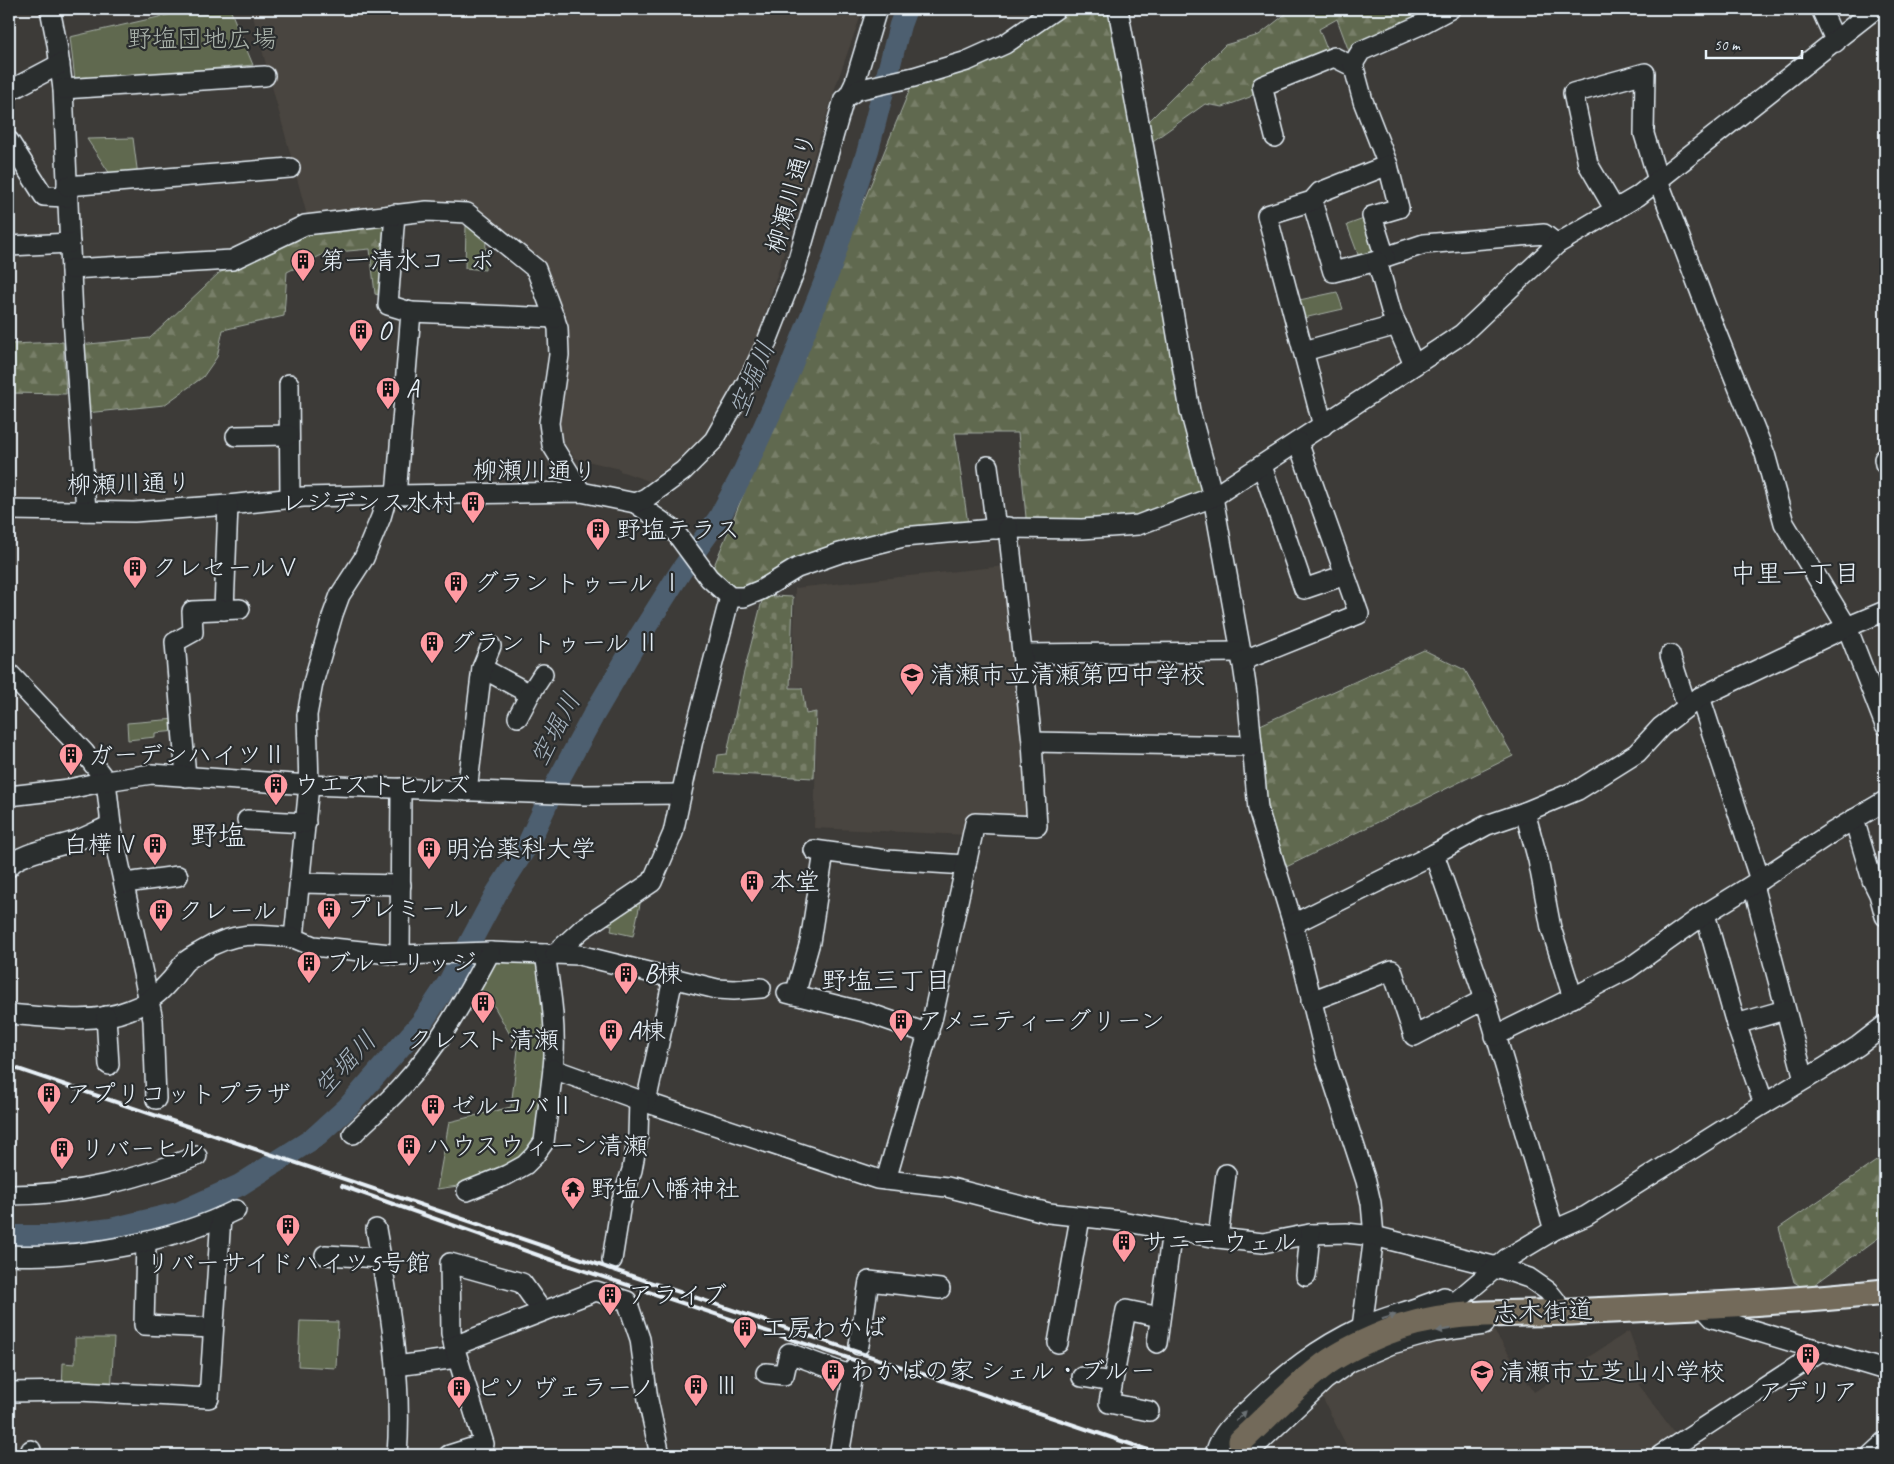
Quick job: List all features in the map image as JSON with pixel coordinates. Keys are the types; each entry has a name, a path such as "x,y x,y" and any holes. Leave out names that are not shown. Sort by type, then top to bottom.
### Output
{"main road":[{"name":"志木街道","path":"1243,1448 1320,1368 1353,1348 1419,1321 1462,1314 1552,1313 1702,1306 1885,1292"}],"street":[{"path":"50,9 63,89 71,269 86,511"},
{"name":"柳瀬川通り","path":"9,510 134,512 290,499 392,495 581,492 635,503 646,498 683,471 714,440 735,405 766,344 795,270 844,99 853,92 877,9"},
{"path":"853,92 914,77 967,61 1005,44 1056,9"},
{"path":"1118,9 1190,411 1213,497 1242,656 1258,809 1293,924 1335,1090 1366,1181 1374,1219 1374,1236 1362,1327"},
{"path":"1414,365 1397,325 1372,216 1399,208 1388,165 1363,100 1354,64 1361,51 1418,26 1450,9"},
{"path":"1821,9 1836,42"},
{"path":"635,503 672,529 709,578 730,597 744,596 762,590 797,568 840,553 903,537 1002,528 1082,529 1138,525 1213,497 1462,334 1557,244 1638,196 1836,42 1875,9"},
{"path":"1275,137 1262,86 1334,57 1354,67"},
{"path":"9,91 60,64"},
{"path":"1615,210 1588,164 1573,93 1645,73 1644,134 1658,180 1765,454 1784,523 1848,627 1885,725"},
{"path":"63,89 265,76"},
{"path":"9,140 44,196 290,168"},
{"path":"1322,426 1304,350 1267,215 1312,201 1320,192 1388,165"},
{"path":"1312,201 1334,272 1381,259 1424,244 1501,236 1544,234 1557,244"},
{"path":"71,269 232,260 305,225 428,210 467,213 536,269 558,328 559,355 549,423 552,445 581,492"},
{"path":"395,214 388,305 411,312 555,318"},
{"path":"9,246 70,243"},
{"path":"294,938 309,785 307,716 313,683 338,602 364,558 392,495 411,312"},
{"path":"1304,350 1397,325"},
{"path":"289,384 290,499"},
{"path":"236,436 289,435"},
{"path":"1022,654 1242,656 1359,614 1298,442"},
{"path":"881,1179 929,1034 975,823 1037,826 1032,742 1022,654 1002,528 988,466"},
{"path":"1262,466 1304,589 1345,576"},
{"path":"186,777 175,642 193,632 192,611 232,610 228,505"},
{"path":"550,954 652,882 673,833 693,740 730,597"},
{"path":"1293,924 1487,826 1578,790 1638,753 1661,727 1693,702 1885,611"},
{"path":"467,791 482,668 491,646"},
{"path":"1670,655 1693,702 1757,882 1785,1010 1804,1079"},
{"path":"482,668 530,694"},
{"path":"9,673 85,753 106,781 111,825 125,883 152,1020 156,1099"},
{"path":"518,717 543,674"},
{"path":"1032,742 1252,746"},
{"path":"9,795 69,789 152,774 309,785 467,791 581,795 681,794"},
{"path":"400,956 401,788"},
{"path":"1495,1036 1628,969 1705,914 1885,801"},
{"path":"1525,812 1538,860 1551,928 1573,998"},
{"path":"1854,819 1885,916"},
{"path":"247,820 306,823"},
{"path":"9,867 12,862 21,858 76,841 111,825"},
{"path":"929,1034 868,1013 791,994 810,942 819,851 887,860 966,865"},
{"path":"1434,854 1485,998 1554,1230"},
{"path":"125,883 178,876"},
{"path":"300,883 401,884"},
{"path":"1705,914 1736,1024 1764,1104"},
{"path":"9,1014 68,1019 106,1016 129,1010 148,1000 168,984 187,961 208,948 237,936 257,934 294,938 313,946 400,956 487,952 579,955 717,989 761,988"},
{"path":"353,1134 402,1086 446,1030 487,952"},
{"path":"467,1191 507,1175 525,1165 544,1142 554,1056 550,954"},
{"path":"1311,1001 1392,970 1414,1036 1485,998"},
{"path":"612,1260 621,1203 632,1170 643,1101 673,979"},
{"path":"1736,1024 1785,1010"},
{"path":"106,1016 109,1066"},
{"path":"1419,1321 1452,1305 1506,1259 1554,1230 1586,1216 1858,1046 1885,1024"},
{"path":"552,1069 881,1179 947,1187 1049,1213 1080,1218 1121,1221 1263,1244 1310,1234 1346,1233 1374,1236 1497,1267 1529,1278 1548,1291 1556,1301 1552,1313 1436,1332 1392,1344 1350,1362 1325,1380 1243,1448"},
{"path":"9,1195 56,1193 90,1188 131,1179 197,1156"},
{"path":"1218,1238 1226,1174"},
{"path":"9,1255 24,1256 98,1251 146,1242 228,1213 213,1328 209,1398 78,1391 9,1392"},
{"path":"1058,1343 1080,1218"},
{"path":"376,1229 396,1366 400,1425 397,1455"},
{"path":"1157,1343 1172,1230"},
{"path":"1306,1276 1310,1234"},
{"path":"146,1242 144,1325 213,1328"},
{"path":"325,1255 381,1258"},
{"path":"449,1455 484,1444 455,1352 452,1333 450,1263 522,1283 542,1311"},
{"path":"1219,1455 1216,1451 1220,1438 1282,1377 1321,1348 1362,1327 1442,1298 1497,1267"},
{"path":"860,1345 869,1281 940,1289"},
{"path":"396,1366 455,1352 542,1311 596,1291 627,1301 640,1338 648,1400 660,1455"},
{"path":"1702,1306 1713,1318 1885,1370"},
{"path":"1149,1411 1108,1403 1126,1310 1160,1317"},
{"path":"1661,1455 1822,1350"},
{"path":"766,1373 784,1375 790,1354 853,1373 839,1455"},
{"path":"1082,1377 1112,1382"},
{"path":"1871,1455 1885,1442"}],"shaded area":[{"path":"251,9 863,9 835,88 759,333 745,370 710,431 675,463 649,481 620,471 620,469 575,458 559,436 556,421 570,341 552,285 541,263 488,219 308,219"},
{"name":"清瀬市立清瀬第四中学校","path":"1005,566 1021,703 1030,821 969,835 814,828 817,712 806,713 803,686 790,688 791,661 793,660 795,588"},
{"name":"清瀬市立芝山小学校","path":"1494,1331 1534,1392 1629,1331 1647,1380 1639,1385 1679,1439 1654,1455 1351,1455 1320,1393 1352,1367 1439,1336"}],"green space":[{"name":"野塩団地広場","path":"194,9 230,9 253,65 75,81 70,37"},
{"path":"1056,9 1118,9 1213,497 1138,525 1027,528 1018,433 955,433 969,531 903,537 744,597 709,578 912,84 967,61"},
{"path":"1292,9 1442,9 1351,57 1337,19 1319,29 1328,52 1266,77 1250,97 1223,107 1205,104 1150,143 1147,123 1225,45 1259,35"},
{"path":"133,138 138,176 112,177 87,139"},
{"path":"1372,216 1385,257 1362,265 1347,225"},
{"path":"387,220 382,296 375,294 370,249 326,253 287,272 284,316 223,330 217,357 203,377 164,405 86,413 79,345 150,338 219,273 306,232"},
{"path":"466,225 486,240 485,270 465,268"},
{"path":"1337,292 1343,309 1295,320 1290,302"},
{"path":"63,342 66,394 9,393 9,344"},
{"path":"772,596 793,597 790,688 802,688 806,714 816,712 814,778 715,773 718,755 727,754 743,676 762,601"},
{"path":"1424,650 1465,670 1513,756 1276,872 1264,833 1258,726"},
{"path":"176,719 177,731 155,733 155,737 128,740 127,723"},
{"path":"642,895 633,936 611,931 612,925 600,923"},
{"path":"490,952 545,954 552,1001 534,1156 465,1185 437,1189 449,1122 511,1107 518,1049 489,997 469,989"},
{"path":"1885,1155 1885,1233 1807,1290 1794,1282 1779,1228"},
{"path":"300,1321 338,1322 336,1368 298,1366"},
{"path":"75,1338 114,1338 111,1393 62,1391 63,1363 75,1364"}],"waterway":[{"name":"空堀川","path":"9,1236 54,1236 111,1229 178,1213 240,1185 314,1138 347,1108 422,1022 450,980 496,894 528,844 554,788 638,639 681,571 719,518 743,473 785,381 831,266 868,150 900,25 906,9"}],"railway":[{"path":"9,1066 1163,1455"},
{"path":"342,1186 546,1258 863,1363"}],"place":[{"name":"第一清水コーポ","path":"303,282"},
{"name":"O","path":"361,352"},
{"name":"A","path":"388,410"},
{"name":"レジデンス水村","path":"473,524"},
{"name":"野塩テラス","path":"598,551"},
{"name":"クレセールⅤ","path":"135,589"},
{"name":"グラン トゥール Ⅰ","path":"456,604"},
{"name":"グラン トゥール Ⅱ","path":"432,664"},
{"name":"清瀬市立清瀬第四中学校","path":"912,696"},
{"name":"ガーデンハイツⅡ","path":"71,776"},
{"name":"ウエストヒルズ","path":"276,806"},
{"name":"白樺Ⅳ","path":"155,866"},
{"name":"明治薬科大学","path":"429,870"},
{"name":"本堂","path":"752,903"},
{"name":"プレミール","path":"329,930"},
{"name":"クレール","path":"161,932"},
{"name":"ブルーリッジ","path":"309,984"},
{"name":"B棟","path":"626,995"},
{"name":"クレスト清瀬","path":"483,1024"},
{"name":"アメニティーグリーン","path":"901,1042"},
{"name":"A棟","path":"611,1052"},
{"name":"アプリコットプラザ","path":"49,1115"},
{"name":"ゼルコバⅡ","path":"433,1127"},
{"name":"ハウスウィーン清瀬","path":"409,1167"},
{"name":"リバーヒル","path":"62,1170"},
{"name":"野塩八幡神社","path":"573,1210"},
{"name":"リバーサイドハイツ5号館","path":"288,1247"},
{"name":"サニー ウェル","path":"1124,1263"},
{"name":"アライブ","path":"610,1316"},
{"name":"工房わかば","path":"745,1349"},
{"name":"アデリア","path":"1808,1376"},
{"name":"わかばの家 シェル・ブルー","path":"833,1392"},
{"name":"清瀬市立芝山小学校","path":"1482,1393"},
{"name":"Ⅲ","path":"696,1407"},
{"name":"ピソ ヴェラーノ","path":"459,1409"}],"district":[{"name":"中里一丁目","path":"1795,573"},
{"name":"野塩","path":"218,835"},
{"name":"野塩三丁目","path":"886,980"}]}
